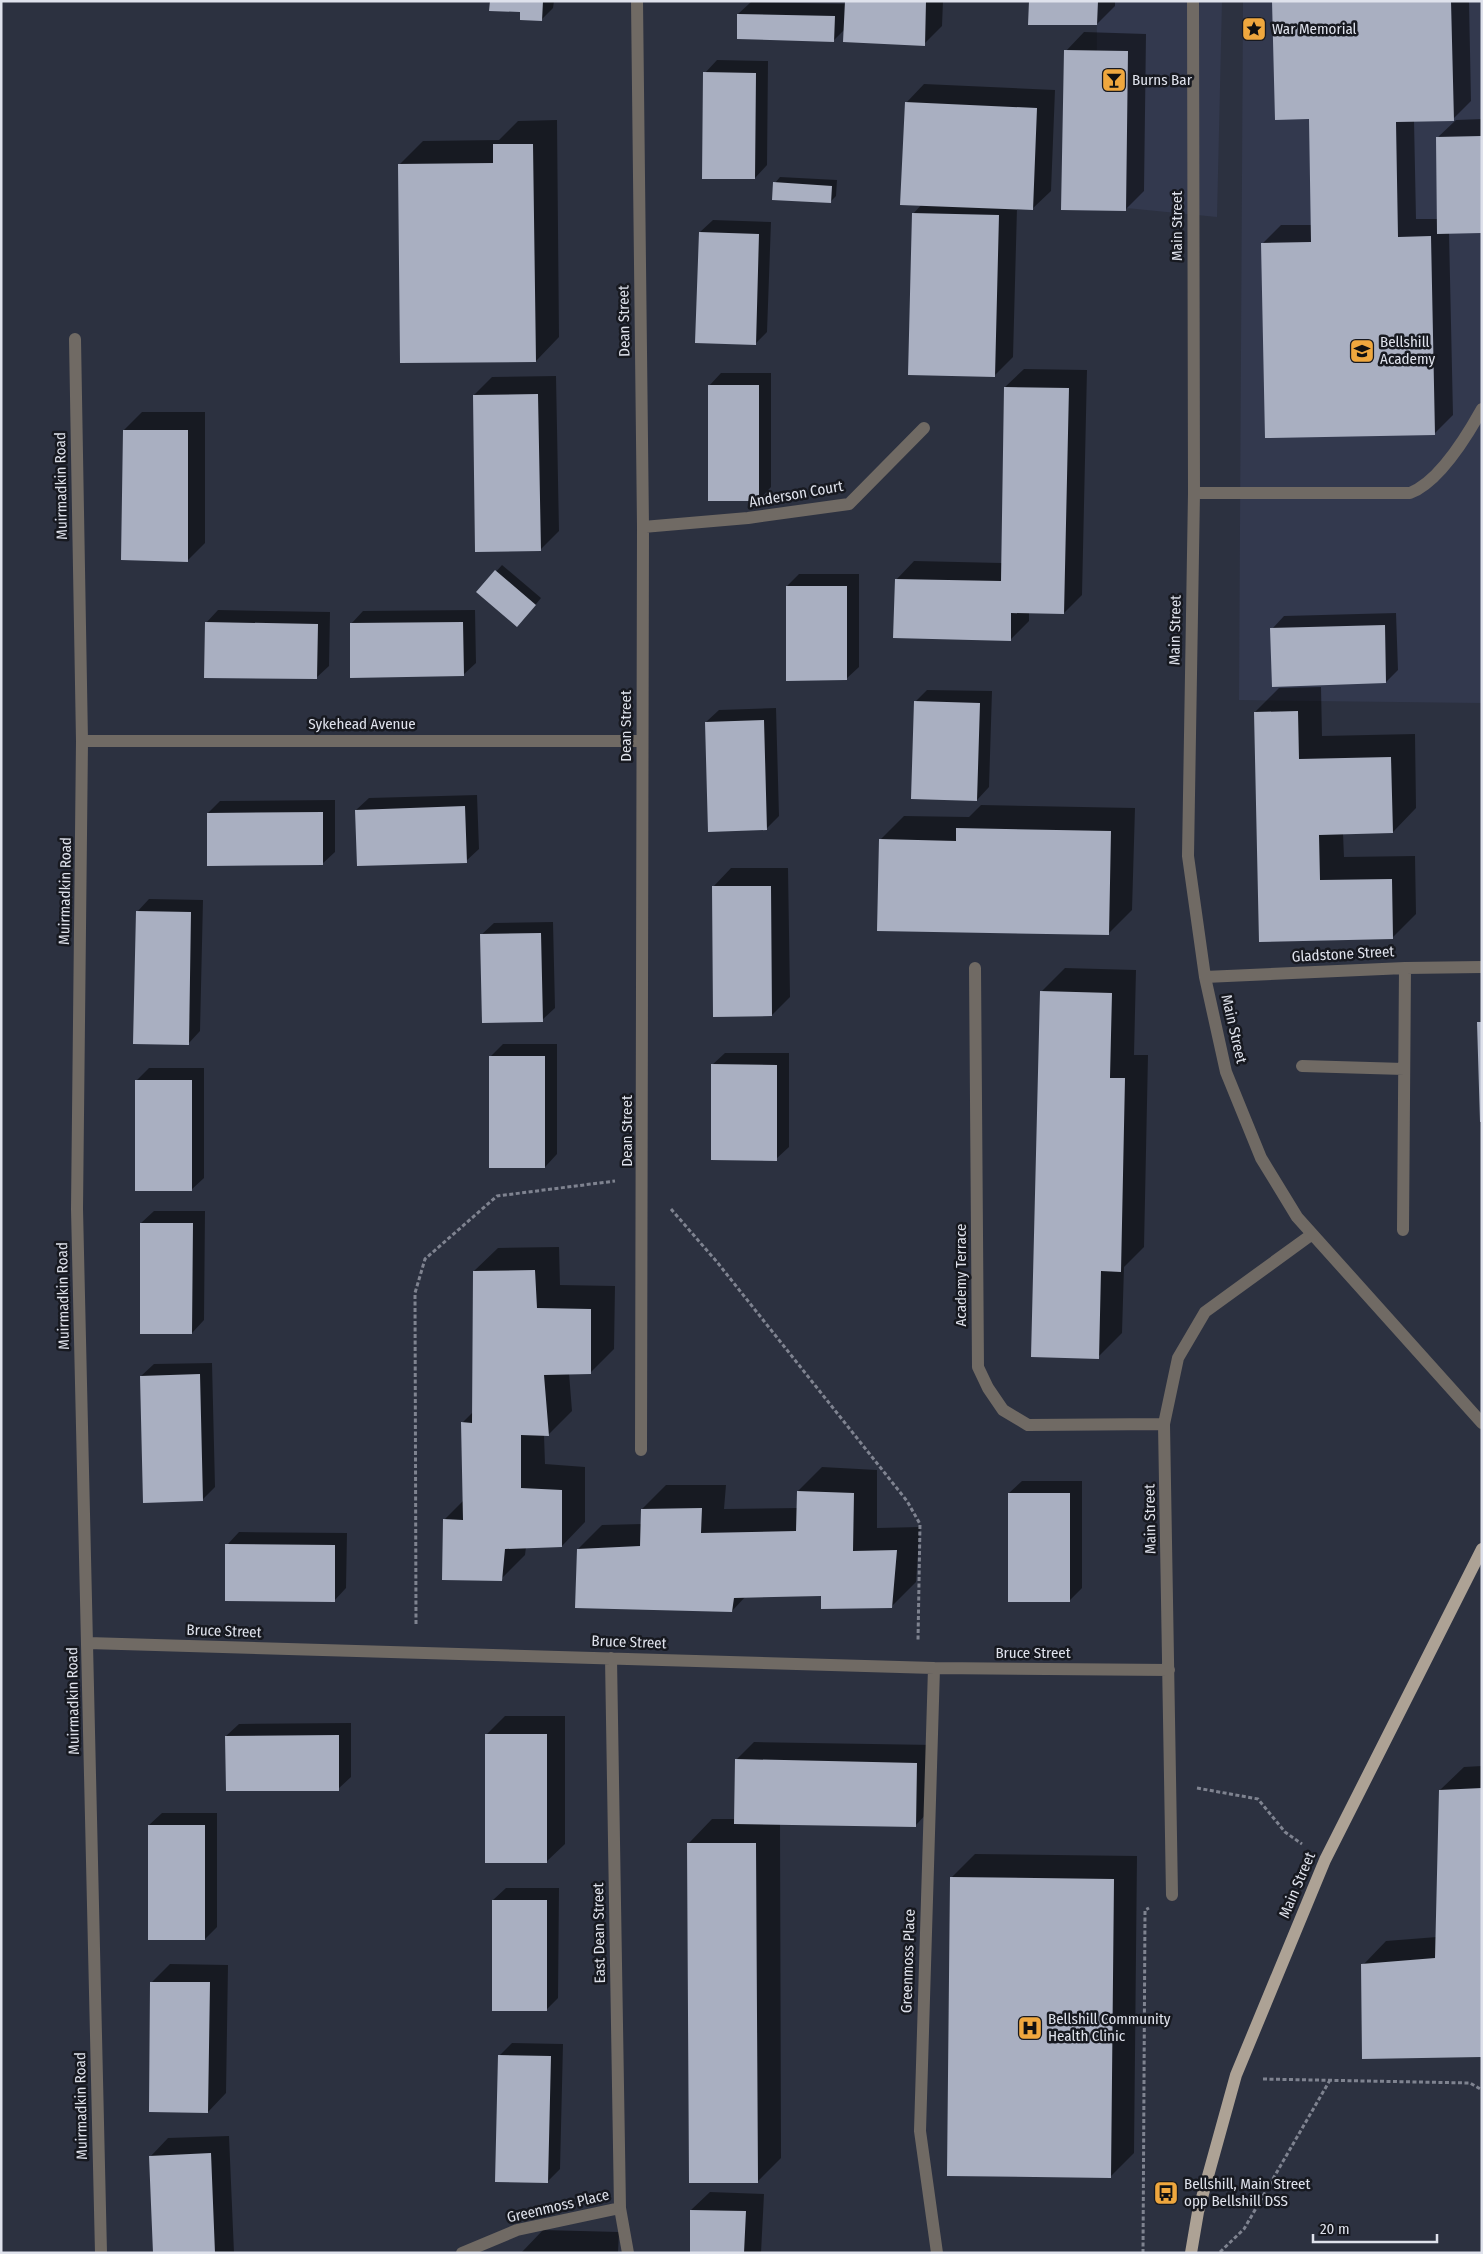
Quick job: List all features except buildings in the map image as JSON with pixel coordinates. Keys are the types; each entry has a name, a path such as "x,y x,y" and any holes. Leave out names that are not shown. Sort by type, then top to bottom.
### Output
{"main road":[{"name":"Main Street","path":"1191,2253 1198,2212 1236,2076 1325,1860 1482,1549"}],"street":[{"name":"Dean Street","path":"637,1 643,527 641,1450"},
{"name":"Main Street","path":"1193,1 1194,493 1188,856 1205,977 1226,1072 1261,1158 1297,1218 1482,1423"},
{"name":"Muirmadkin Road","path":"75,339 82,740 78,1209 101,2253"},
{"path":"1194,493 1410,493 1422,489 1444,465 1482,409"},
{"name":"Anderson Court","path":"643,527 748,518 849,504 924,428"},
{"name":"Sykehead Avenue","path":"82,740 642,741"},
{"name":"Academy Terrace","path":"975,968 978,1367 988,1388 1003,1410 1028,1425 1164,1424"},
{"path":"1403,1230 1404,968"},
{"name":"Gladstone Street","path":"1205,977 1404,968 1482,968"},
{"path":"1302,1066 1404,1069"},
{"name":"Main Street","path":"1172,1895 1172,1784 1164,1424 1178,1358 1205,1312 1311,1235"},
{"name":"Bruce Street","path":"88,1643 934,1668 1169,1670"},
{"name":"East Dean Street","path":"611,1658 620,2208"},
{"name":"Greenmoss Place","path":"934,1668 920,2131 936,2253"},
{"name":"Greenmoss Place","path":"462,2253 517,2230 620,2208 628,2253"}],"path":[{"path":"416,1652 415,1293 425,1259 497,1196 575,1188 643,1176 716,1262 907,1501 920,1524 917,1667"},
{"path":"1172,1784 1258,1799 1285,1832 1325,1860"},
{"path":"1142,2253 1145,1910 1172,1895"},
{"path":"1236,2076 1262,2079 1470,2083 1482,2090"},
{"path":"1220,2253 1244,2229 1330,2080"}],"shaded area":[{"path":"1097,1 1222,1 1217,217 1096,205"},
{"name":"Bellshill Academy","path":"1243,1 1482,1 1482,703 1239,700"}],"place":[{"name":"War Memorial","path":"1254,29"},
{"name":"Burns Bar","path":"1114,80"},
{"name":"Bellshill Academy","path":"1362,351"},
{"name":"Bellshill Community Health Clinic","path":"1030,2028"},
{"name":"Bellshill, Main Street opp Bellshill DSS","path":"1166,2193"}]}
